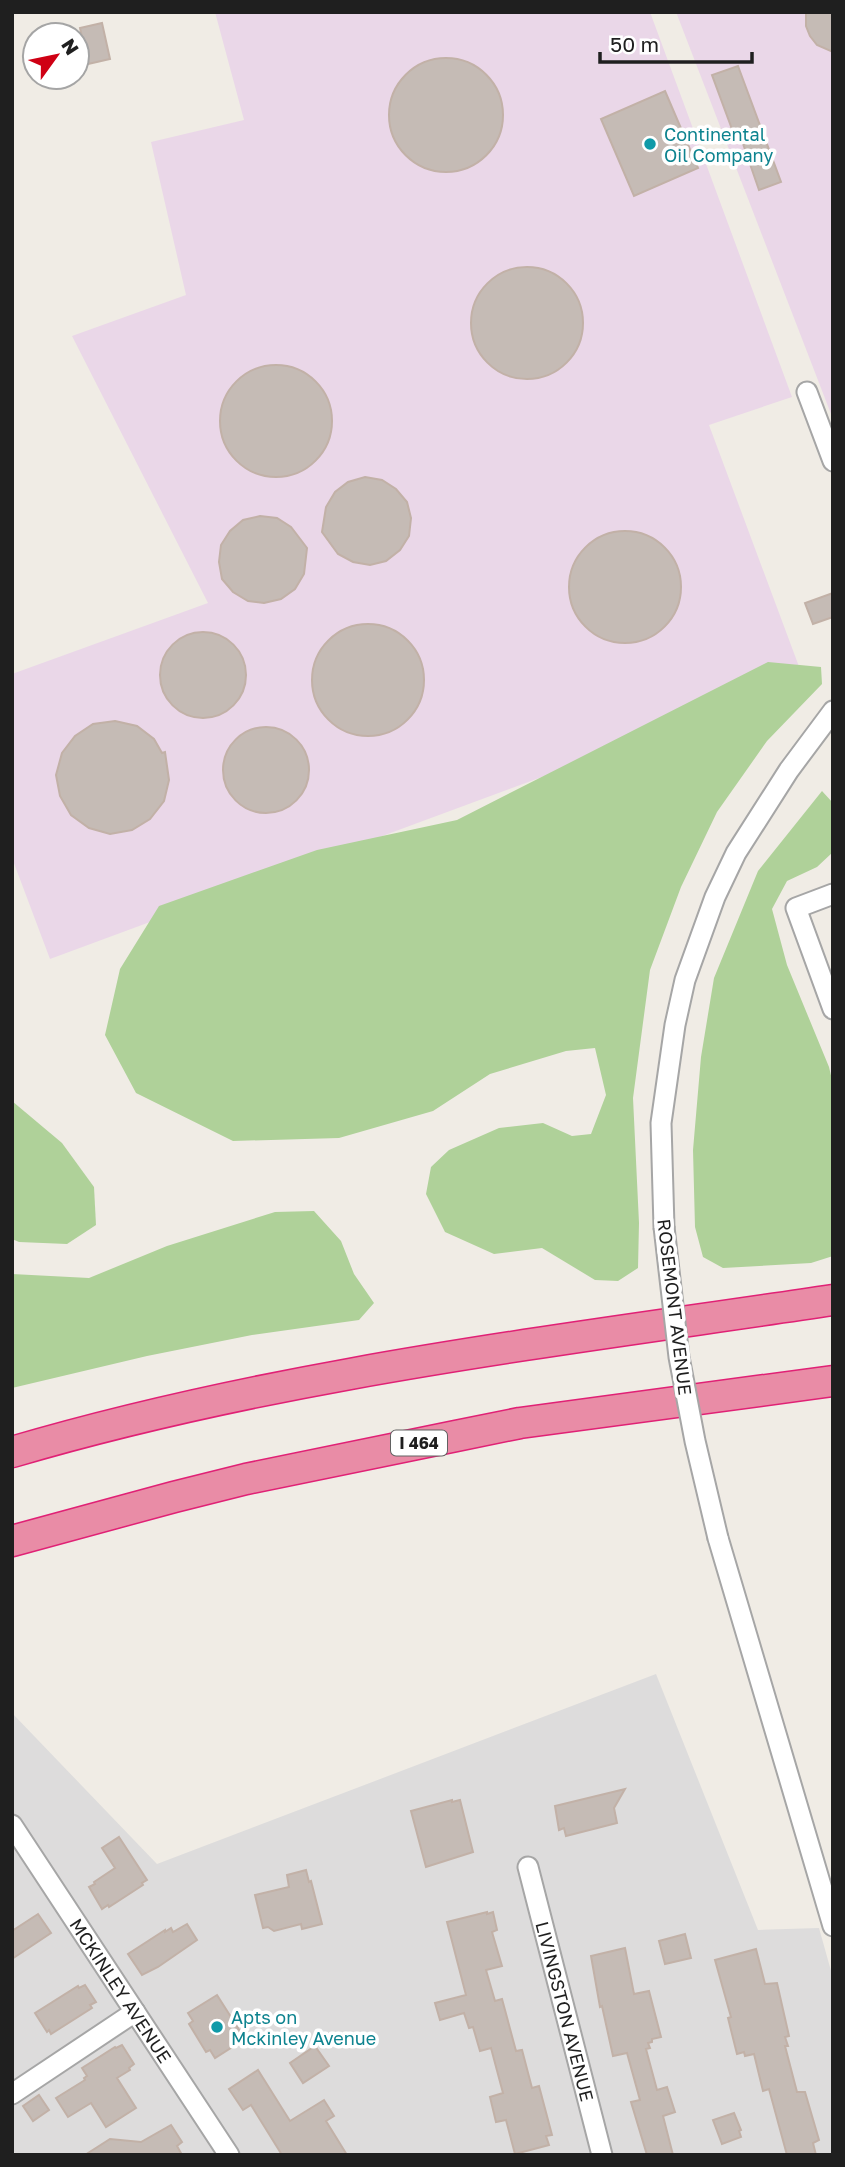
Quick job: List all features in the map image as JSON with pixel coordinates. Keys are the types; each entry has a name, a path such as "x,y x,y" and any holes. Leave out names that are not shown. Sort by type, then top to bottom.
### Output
{"highway":[{"path":"12,1452 222,1398 359,1371 833,1300"},
{"name":"I 464","path":"12,1541 234,1482 520,1423 833,1381"}],"street":[{"path":"807,392 833,461"},
{"name":"ROSEMONT AVENUE","path":"833,711 789,770 736,853 715,897 685,980 675,1025 661,1123 664,1227 679,1357 695,1441 718,1538 833,1926"},
{"path":"827,897 796,908 833,1009"},
{"name":"MCKINLEY AVENUE","path":"12,1825 229,2155"},
{"name":"LIVINGSTON AVENUE","path":"528,1867 603,2155"},
{"path":"12,2094 135,2012"}],"shaded area":[{"path":"215,12 650,12 792,397 709,425 804,680 50,959 12,858 12,674 208,603 72,336 186,295 151,142 244,120"},
{"path":"676,12 833,12 831,414"},
{"path":"656,1674 758,1930 819,1928 833,1978 833,2155 12,2155 12,1713 157,1864"}],"green space":[{"path":"768,662 821,667 822,684 767,741 717,812 681,887 650,970 633,1098 639,1223 638,1268 618,1281 595,1280 542,1248 494,1254 445,1232 426,1194 431,1167 449,1150 499,1128 543,1123 572,1136 591,1134 606,1095 595,1048 566,1051 490,1074 433,1111 339,1138 233,1141 136,1093 105,1035 120,969 159,906 317,850 457,820"},
{"path":"822,791 833,803 833,852 817,867 787,881 772,909 787,965 829,1067 833,1084 833,1256 811,1263 723,1268 703,1257 695,1227 693,1150 701,1057 714,978 758,871"},
{"path":"12,1101 62,1143 94,1187 96,1225 67,1244 19,1242 12,1239"},
{"path":"314,1211 341,1241 354,1274 374,1303 359,1320 252,1335 147,1356 12,1388 12,1274 89,1278 167,1246 275,1212"}],"building":[{"path":"806,12 833,12 833,52 817,45 810,36 806,26"},
{"path":"102,23 110,59 91,63 91,26"},
{"path":"446,58 468,62 487,74 499,93 503,115 499,137 487,156 468,168 446,172 424,168 405,156 393,137 389,115 393,93 405,74 424,62"},
{"path":"738,66 781,182 759,190 741,138 736,140 712,75"},
{"name":"Continental Oil Company","path":"665,91 698,168 634,196 601,119"},
{"path":"527,267 549,271 567,283 579,301 583,323 579,345 567,363 549,375 527,379 505,375 487,363 475,345 471,323 475,301 487,283 505,271"},
{"path":"276,365 297,370 315,382 327,400 332,421 327,442 315,460 297,472 276,477 255,472 237,460 225,442 220,421 225,400 237,382 255,370"},
{"path":"365,477 382,480 396,489 407,502 411,518 409,536 400,550 386,561 370,565 353,562 338,554 322,532 326,507 335,492 348,482"},
{"path":"260,516 277,518 291,527 307,548 304,574 295,589 281,599 264,603 248,601 233,592 222,579 219,562 221,545 230,531 243,520"},
{"path":"625,531 647,535 665,547 677,565 681,587 677,609 665,627 647,639 625,643 603,639 585,627 573,609 569,587 573,565 585,547 603,535"},
{"path":"833,593 833,617 813,624 805,603"},
{"path":"368,624 390,628 408,640 420,658 424,680 420,702 408,720 390,732 368,736 346,732 328,720 316,702 312,680 316,658 328,640 346,628"},
{"path":"203,632 220,635 234,644 243,658 246,675 243,692 234,706 220,715 203,718 186,715 172,706 163,692 160,675 163,658 172,644 186,635"},
{"path":"115,721 137,726 154,739 162,753 165,752 169,780 164,801 150,819 132,830 110,834 89,828 71,815 60,796 56,775 62,753 75,736 93,724"},
{"path":"266,727 283,730 297,739 306,753 309,770 306,787 297,801 283,810 266,813 249,810 235,801 226,787 223,770 226,753 235,739 249,730"},
{"path":"625,1789 614,1808 617,1823 566,1836 564,1828 559,1830 555,1806"},
{"path":"460,1800 473,1852 426,1867 411,1811"},
{"path":"119,1837 147,1880 109,1907 108,1905 102,1909 89,1887 115,1868 102,1848"},
{"path":"306,1870 322,1924 302,1929 301,1924 274,1931 268,1927 263,1928 255,1895 289,1887 287,1875"},
{"path":"493,1912 497,1930 492,1932 502,1966 486,1970 495,2001 502,1999 516,2051 522,2050 532,2088 539,2086 552,2135 546,2136 549,2145 515,2154 506,2120 496,2122 490,2097 503,2093 491,2048 480,2051 473,2027 469,2028 464,2013 440,2020 435,2003 466,1995 447,1922"},
{"path":"38,1914 51,1933 12,1959 12,1931"},
{"path":"187,1924 197,1940 142,1975 128,1954 165,1930 171,1928 173,1932"},
{"path":"685,1934 691,1958 665,1964 659,1941"},
{"path":"625,1948 634,1994 649,1991 661,2037 652,2039 652,2042 648,2043 650,2048 646,2049 657,2090 667,2087 675,2112 663,2116 673,2155 647,2155 631,2102 640,2100 627,2053 613,2056 602,2006 600,2007 591,1956"},
{"path":"756,1949 765,1984 777,1983 789,2036 785,2037 788,2046 785,2046 797,2092 805,2092 819,2140 813,2143 816,2155 787,2155 769,2089 763,2091 754,2054 737,2054 728,2018 731,2017 715,1960"},
{"path":"85,1985 96,2002 90,2005 92,2008 51,2034 49,2030 47,2032 35,2013 78,1986 79,1988"},
{"name":"Apts on Mckinley Avenue","path":"217,1995 245,2039 215,2058 210,2050 206,2052 189,2024 193,2021 188,2013"},
{"path":"122,2045 134,2064 117,2078 136,2108 106,2127 91,2103 68,2117 56,2098 85,2080 87,2076 82,2068"},
{"path":"315,2046 329,2066 303,2083 290,2063"},
{"path":"258,2070 290,2121 324,2100 334,2116 326,2121 347,2155 282,2155 251,2105 243,2110 229,2089"},
{"path":"39,2095 49,2110 33,2121 23,2106"},
{"path":"734,2113 741,2137 722,2144 713,2120"},
{"path":"171,2125 182,2142 177,2146 182,2155 85,2155 110,2139 141,2142"}],"place":[{"name":"Continental Oil Company","path":"650,144"},
{"name":"Apts on Mckinley Avenue","path":"217,2027"}]}
